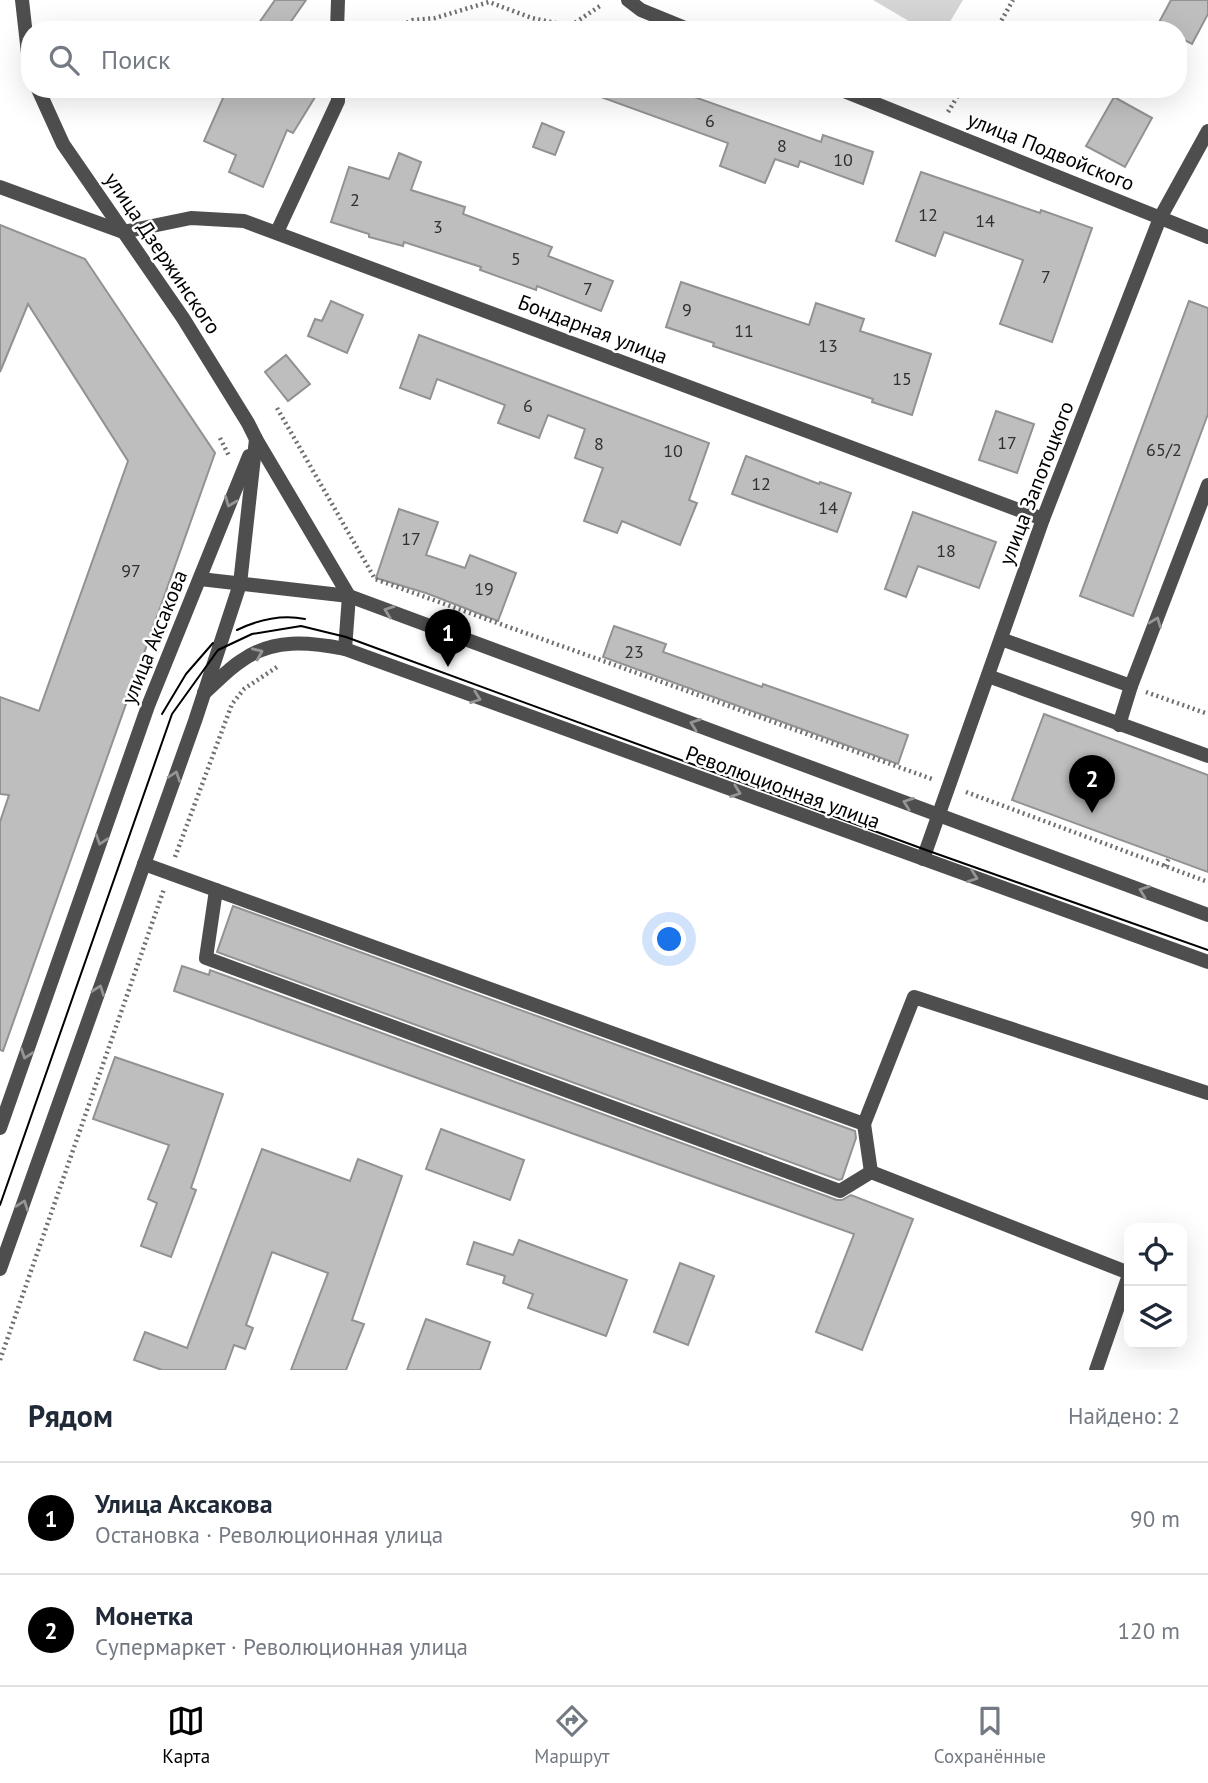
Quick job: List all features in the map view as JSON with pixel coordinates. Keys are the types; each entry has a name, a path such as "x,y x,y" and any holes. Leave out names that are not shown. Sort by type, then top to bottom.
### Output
{"street":[{"path":"22,0 24,21"},
{"path":"337,21 338,0"},
{"path":"628,0 641,10 668,21"},
{"name":"улица Дзержинского","path":"42,98 63,144 183,318 256,439"},
{"path":"277,232 338,98"},
{"name":"улица Подвойского","path":"861,98 1208,237"},
{"name":"улица Запотоцкого","path":"923,859 1043,519 1160,218 1208,131"},
{"path":"0,187 123,232"},
{"name":"Бондарная улица","path":"123,232 191,218 244,220 1043,519"},
{"path":"0,1269 195,721 240,584 256,439"},
{"path":"256,439 349,596 345,649"},
{"name":"улица Аксакова","path":"0,1128 148,706 256,439"},
{"path":"1119,724 1208,485"},
{"name":"Революционная улица","path":"200,579 349,596 1208,915"},
{"path":"1001,639 1131,686"},
{"name":"Революционная улица","path":"204,693 242,660 278,644 312,642 345,649 1208,962"},
{"path":"988,676 1208,756"},
{"path":"144,864 864,1124"},
{"path":"216,890 206,958 840,1191 871,1172"},
{"path":"871,1172 864,1124 914,997 1208,1093"},
{"path":"871,1172 1124,1272"},
{"path":"1096,1370 1125,1286"}],"path":[{"path":"1001,21 1013,0"},
{"path":"411,21 462,12 489,2 546,21"},
{"path":"578,21 600,6"},
{"path":"948,112 957,98"},
{"path":"277,408 375,579 949,785 1208,882"},
{"path":"0,1360 169,874 232,704 244,689 288,662"},
{"path":"1131,686 1208,714"},
{"path":"1165,866 1169,858"}],"shaded area":[{"path":"873,0 963,0 950,21 909,21"}],"building":[{"path":"275,0 306,0 291,21 260,21"},
{"path":"1171,0 1208,0 1208,14 1192,44 1187,42 1187,21 1160,21"},
{"path":"223,98 314,98 293,133 287,130 263,187 229,172 236,155 204,141"},
{"path":"604,98 697,98 821,142 823,135 873,152 863,184 800,161 798,167 775,159 765,183 720,166 728,143"},
{"path":"1113,98 1152,118 1125,167 1086,146"},
{"path":"542,123 564,132 555,155 533,147"},
{"path":"399,153 421,162 411,190 465,207 463,214 552,247 548,256 613,281 601,311 537,286 536,290 480,270 481,267 404,242 403,246 369,237 369,234 331,222 349,167 389,179"},
{"path":"921,172 1092,228 1052,342 1000,324 1023,260 944,232 935,256 896,241"},
{"path":"0,225 85,259 215,453 3,1051 0,1050 0,822 9,795 0,794 0,697 39,711 128,461 28,304 0,372"},
{"path":"681,282 809,325 816,303 864,319 860,331 931,354 912,415 666,327"},
{"path":"331,301 363,315 347,353 308,336 315,319 322,321"},
{"path":"1189,301 1208,308 1208,414 1133,616 1080,596"},
{"path":"419,335 709,443 689,500 697,503 680,545 622,521 617,533 584,521 603,468 575,458 585,429 548,415 539,438 498,423 505,405 437,379 430,399 400,388"},
{"path":"286,355 310,384 288,401 265,372"},
{"path":"996,411 1034,424 1017,473 979,460"},
{"path":"746,456 819,484 820,482 851,493 837,532 732,494"},
{"path":"399,509 438,522 426,555 465,568 470,555 516,573 498,621 426,593 376,578"},
{"path":"913,512 996,542 979,588 918,566 906,597 885,589"},
{"path":"614,626 666,644 663,652 908,735 898,764 603,657"},
{"path":"1044,714 1208,775 1208,872 1012,800"},
{"path":"233,906 855,1131 856,1138 842,1179 217,952"},
{"path":"182,966 209,975 210,970 837,1200 851,1195 913,1219 862,1350 816,1332 854,1234 174,991"},
{"path":"115,1057 223,1094 191,1188 196,1190 171,1257 141,1246 157,1203 148,1199 169,1145 93,1119"},
{"path":"441,1129 524,1160 510,1200 426,1169"},
{"path":"262,1149 350,1181 358,1159 402,1176 352,1320 364,1324 346,1370 291,1370 328,1273 272,1252 246,1325 253,1328 245,1349 234,1345 225,1370 162,1370 134,1360 145,1332 187,1348"},
{"path":"519,1240 627,1280 606,1336 528,1308 533,1294 503,1283 505,1276 467,1264 474,1242 513,1255"},
{"path":"680,1263 714,1276 688,1345 654,1332"},
{"path":"426,1319 490,1342 480,1370 407,1370"}],"tram line":[{"path":"237,630 270,619 305,619"},
{"path":"0,1205 172,714 218,650 252,634 301,626 346,637 926,850 1208,950"},
{"path":"162,714 186,674 213,643"}],"place":[{"name":"Улица Аксакова","path":"448,667"},
{"name":"Монетка","path":"1092,813"}]}
